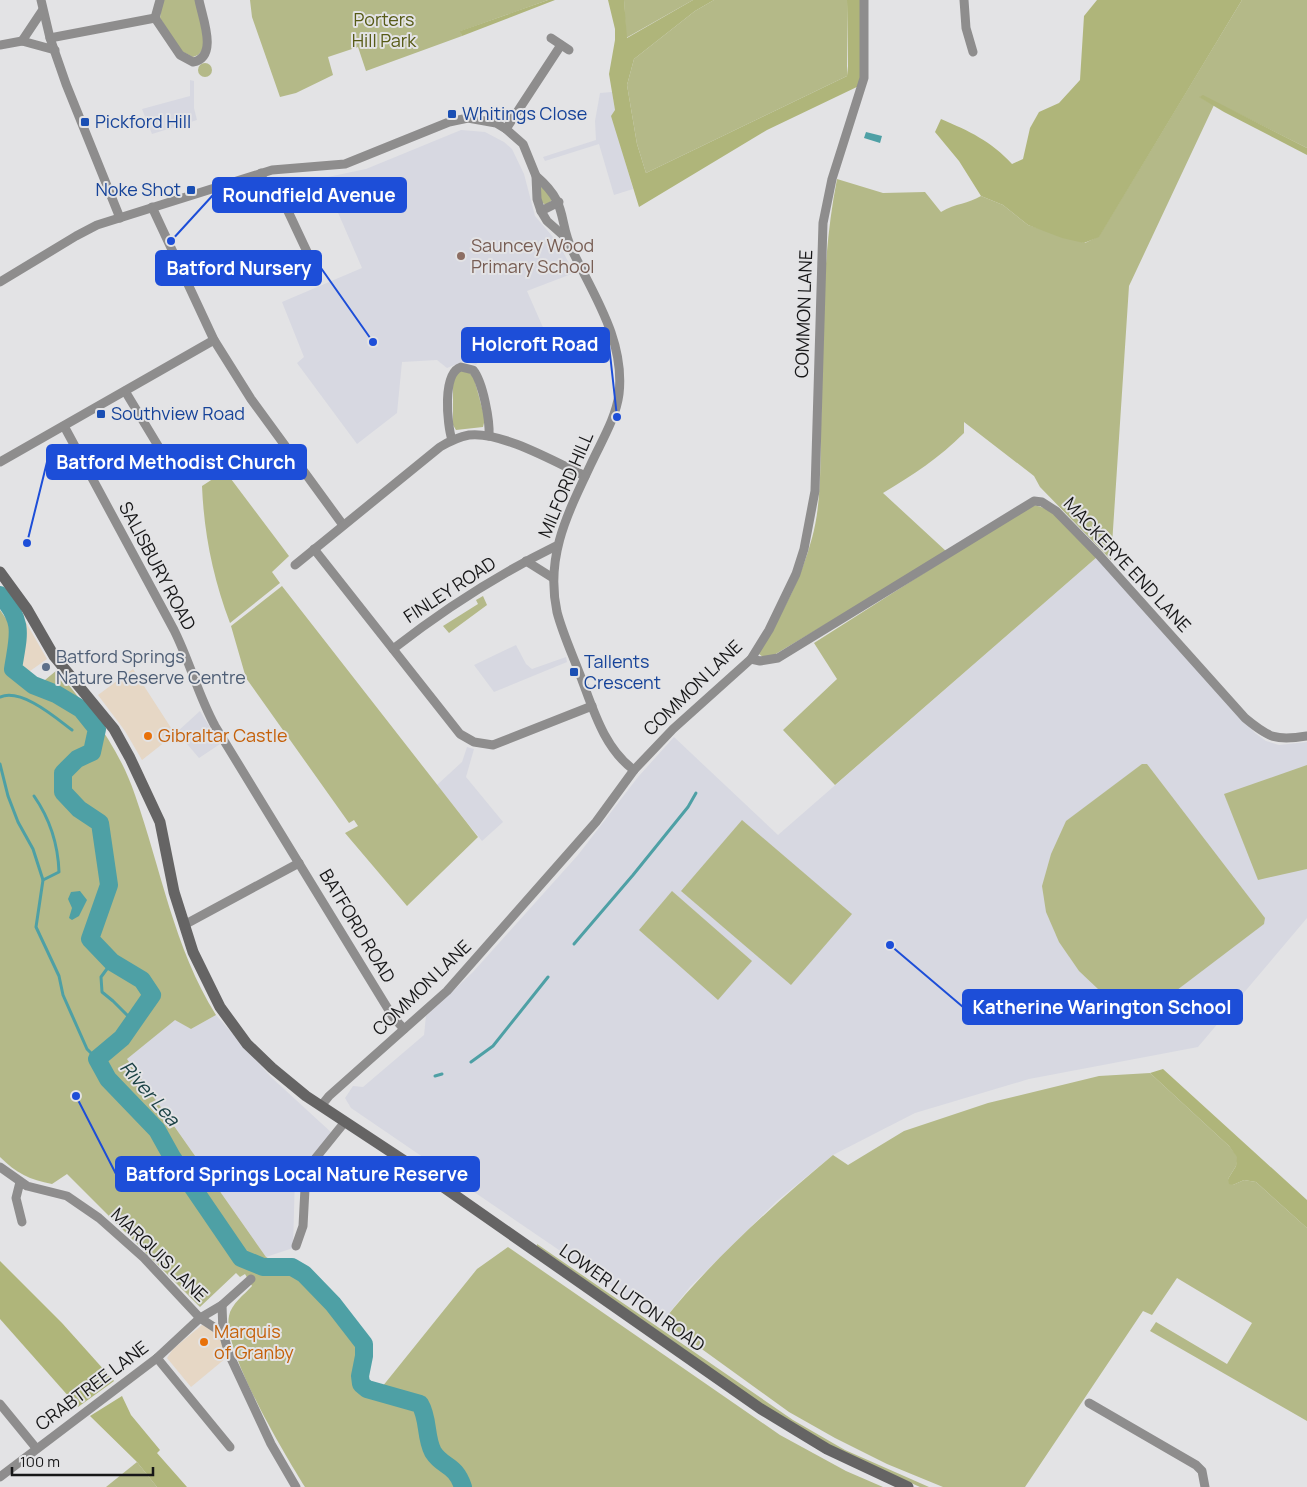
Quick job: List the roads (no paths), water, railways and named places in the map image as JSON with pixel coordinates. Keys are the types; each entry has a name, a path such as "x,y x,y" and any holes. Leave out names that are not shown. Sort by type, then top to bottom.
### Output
{"main road":[{"name":"LOWER LUTON ROAD","path":"0,572 28,609 54,656 114,729 130,758 160,822 174,892 184,925 210,988 233,1027 272,1068 344,1123 429,1178 787,1426 826,1449 908,1487"}],"street":[{"path":"40,0 50,38 86,135 120,218"},
{"path":"160,0 155,18 180,55 188,61 196,61 204,56 208,48 199,0"},
{"name":"COMMON LANE","path":"322,1106 329,1096 447,991 596,822 634,770 673,729 751,660 787,596 804,549 815,491 823,223 832,179 864,78 864,0"},
{"path":"964,0 966,28 973,52"},
{"path":"22,41 42,11"},
{"path":"50,38 155,18"},
{"path":"551,38 569,50"},
{"path":"0,45 22,41 55,50"},
{"path":"506,129 561,44"},
{"path":"0,282 76,236 120,218 261,173 292,168 345,164 458,119 478,119 506,129 522,144 536,176 536,199 541,211 559,202 546,184 536,176"},
{"path":"261,173 264,182 286,206 309,256"},
{"name":"MILFORD HILL","path":"559,202 563,214 565,237 612,333 619,358 619,394 611,420 556,546 554,578 558,614 592,706 614,751 634,770"},
{"path":"152,207 214,340 251,399 343,525"},
{"name":"MILFORD HILL","path":"541,211 546,221 565,237"},
{"path":"0,462 214,340"},
{"path":"452,440 449,425 449,382 452,373 461,366 473,370 477,377 490,421 489,436"},
{"path":"125,390 163,454"},
{"name":"SALISBURY ROAD","path":"64,426 174,630 189,661 200,699 236,759"},
{"path":"295,565 440,447 452,440 471,435 489,436 585,476"},
{"name":"MACKERYE END LANE","path":"751,660 760,661 778,658 1034,501 1042,502 1056,510 1099,555 1245,718 1264,733 1274,738 1286,740 1307,736"},
{"name":"FINLEY ROAD","path":"392,648 526,561 556,546"},
{"path":"314,549 460,734 474,742 492,745 592,706"},
{"path":"526,561 554,578"},
{"name":"BATFORD ROAD","path":"236,759 393,1018 404,1029"},
{"name":"BATFORD ROAD","path":"184,925 299,863"},
{"path":"296,1246 303,1226 306,1170 344,1123"},
{"name":"MARQUIS LANE","path":"0,1167 20,1182 67,1196 99,1218 144,1258 200,1318 223,1333"},
{"path":"20,1182 16,1198 22,1222"},
{"name":"CRABTREE LANE","path":"0,1477 157,1358 200,1318 222,1305 251,1279"},
{"path":"222,1305 223,1333 229,1354 260,1420 296,1487"},
{"path":"157,1358 230,1447"},
{"path":"1089,1403 1196,1465 1202,1471 1206,1487"},
{"path":"0,1404 36,1448"}],"water":[{"path":"866,132 882,136 880,143 864,138"},
{"path":"80,891 87,900 79,916 72,920 69,918 72,908 68,899 71,892"}],"waterway":[{"name":"River Lea","path":"0,595 13,613 18,630 13,669 33,685 56,694 81,709 97,729 92,752 77,759 63,773 63,792 79,809 100,823 109,885 90,939 112,962 142,980 152,995 122,1038 97,1059 108,1079 157,1130 172,1157 241,1258 263,1267 292,1267 304,1274 333,1304 364,1344 360,1376 361,1384 367,1389 420,1404 425,1416 433,1452 453,1470 463,1487"},
{"path":"0,697 9,695 28,700 72,730"},
{"path":"0,764 8,796 18,822 33,849 43,880 36,927 59,976 63,995 87,1049 97,1059"},
{"path":"574,944 688,807 696,793"},
{"path":"34,796 49,823 55,842 58,862 59,872 43,880"},
{"path":"112,962 101,977 102,992 134,1022"},
{"path":"471,1062 493,1046 548,977"},
{"path":"435,1076 442,1074"}],"place":[{"name":"Whitings Close","path":"452,114"},
{"name":"Pickford Hill","path":"85,122"},
{"name":"Noke Shot","path":"191,190"},
{"name":"Roundfield Avenue","path":"171,241"},
{"name":"Sauncey Wood Primary School","path":"461,256"},
{"name":"Batford Nursery","path":"373,342"},
{"name":"Southview Road","path":"101,414"},
{"name":"Holcroft Road","path":"617,417"},
{"name":"Batford Methodist Church","path":"27,543"},
{"name":"Batford Springs Nature Reserve Centre","path":"46,667"},
{"name":"Tallents Crescent","path":"574,672"},
{"name":"Gibraltar Castle","path":"148,736"},
{"name":"Katherine Warington School","path":"890,945"},
{"name":"Batford Springs Local Nature Reserve","path":"76,1096"},
{"name":"Marquis of Granby","path":"204,1342"}],"park label":[{"name":"Porters Hill Park","path":"384,30"}]}
